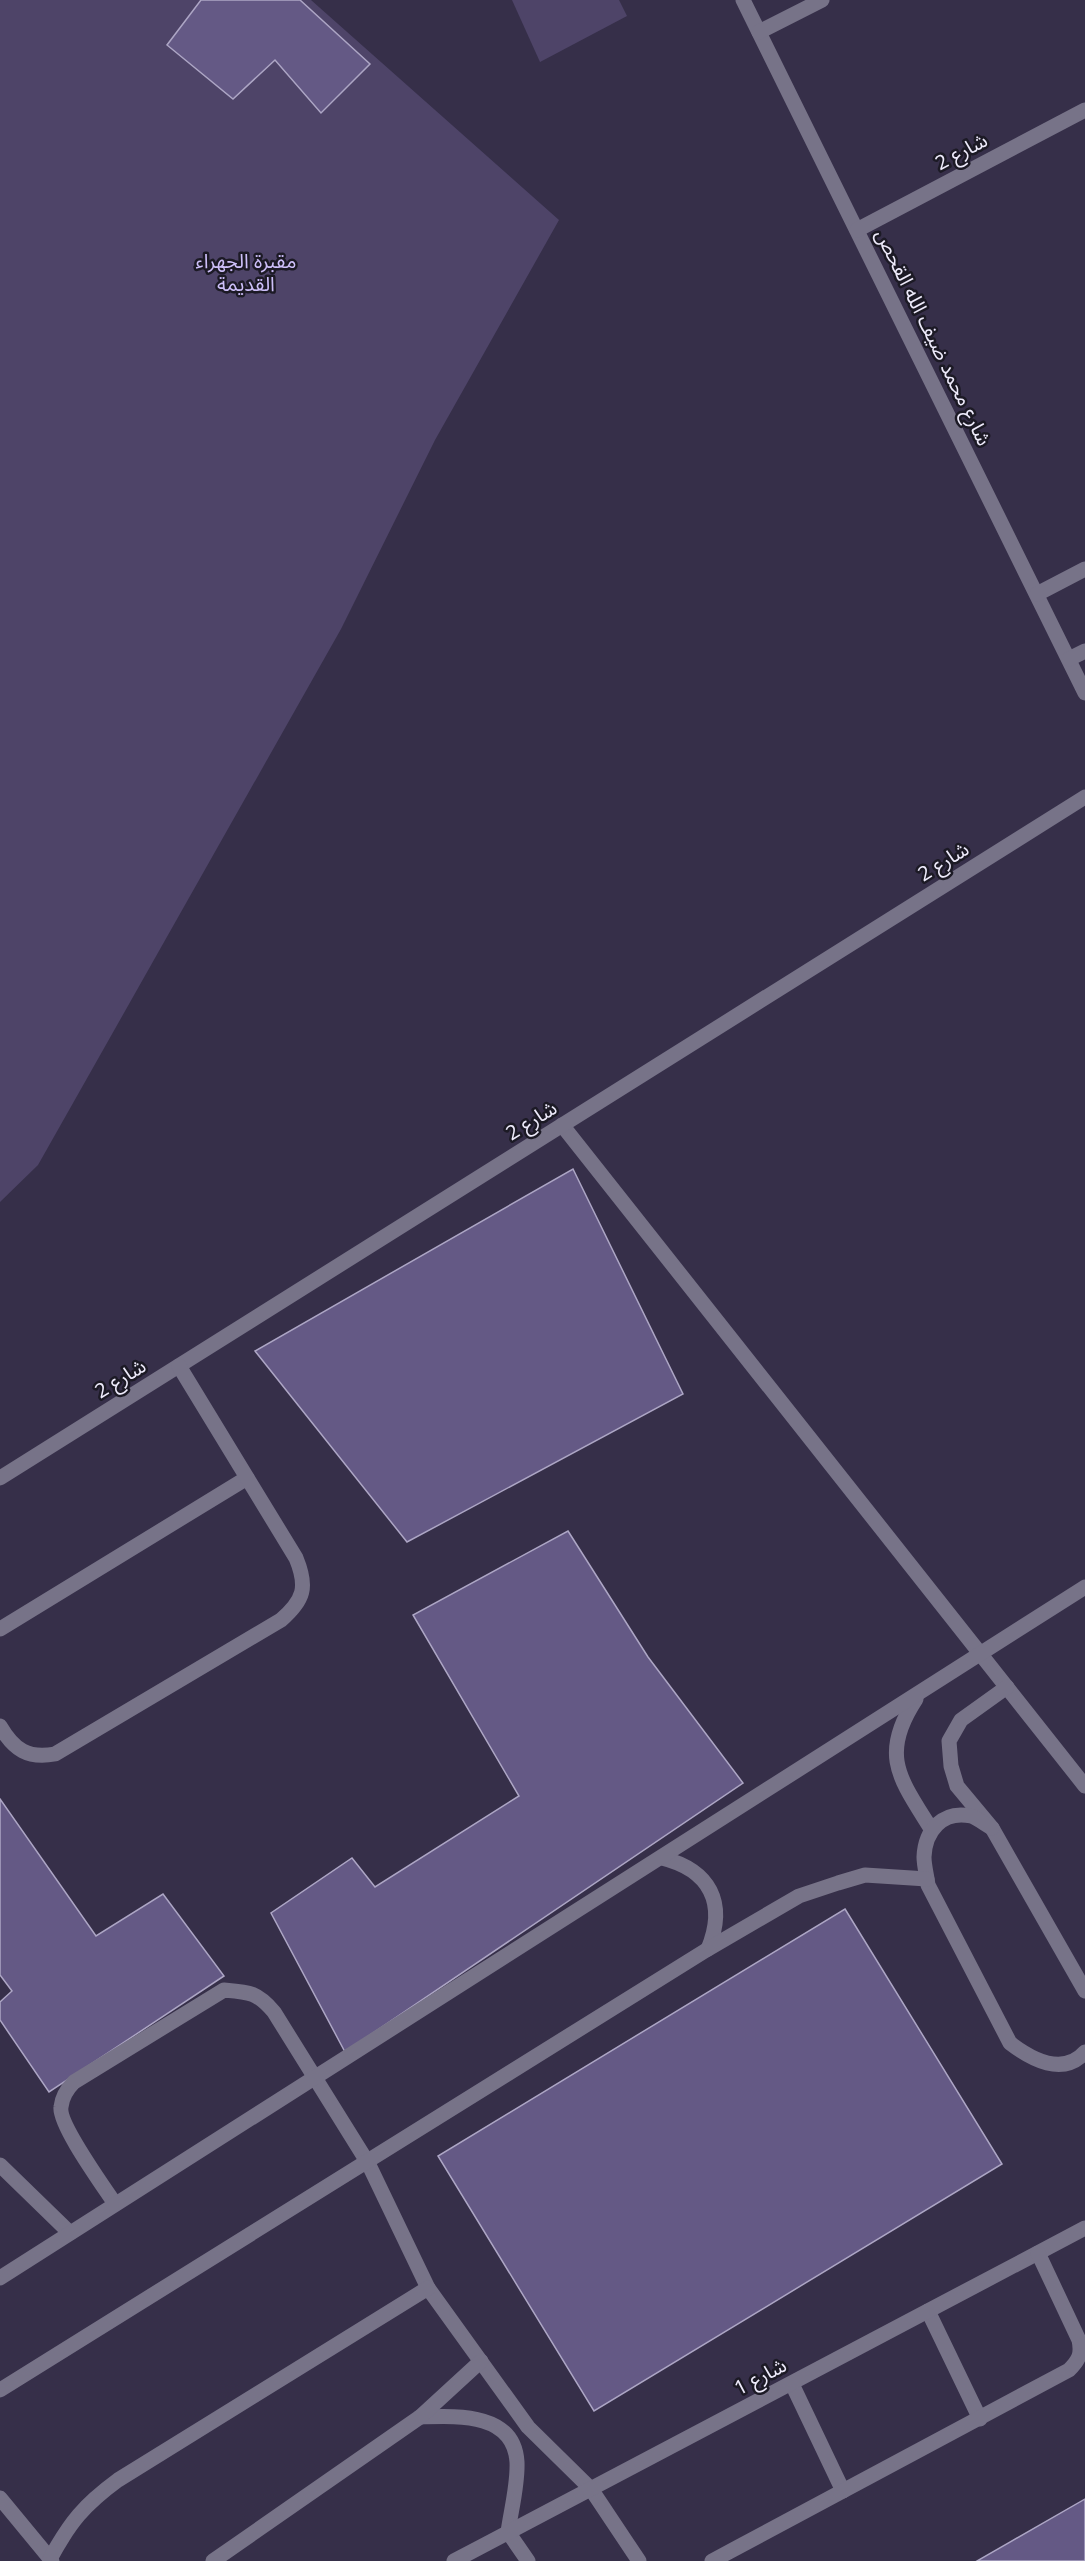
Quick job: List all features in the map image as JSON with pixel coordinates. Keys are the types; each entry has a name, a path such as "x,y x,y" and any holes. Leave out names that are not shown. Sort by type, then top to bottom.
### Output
{"street":[{"name":"شارع محمد ضيف الله القحص","path":"743,0 1085,693"},
{"path":"759,32 822,0"},
{"name":"شارع 2","path":"857,230 1085,110"},
{"path":"1037,594 1085,569"},
{"path":"1069,659 1085,651"},
{"name":"شارع 2","path":"0,1478 1085,797"},
{"path":"562,1125 1085,1786"},
{"path":"0,1726 17,1749 39,1757 56,1754 281,1620 295,1608 303,1589 303,1575 296,1558 178,1366"},
{"path":"0,1629 247,1478"},
{"path":"0,2278 1085,1587"},
{"path":"1006,1687 961,1720 948,1741 951,1766 957,1785 992,1828 1085,1991"},
{"path":"920,1693 902,1720 897,1735 896,1753 901,1780 931,1829"},
{"path":"992,1828 971,1816 951,1817 940,1821 931,1829 924,1859 928,1885 1011,2043 1027,2056 1041,2062 1063,2065 1085,2052"},
{"path":"662,1858 682,1863 698,1875 711,1891 717,1910 716,1930 708,1949"},
{"path":"0,2390 368,2163 708,1949 799,1896 865,1875 927,1879"},
{"path":"115,2204 66,2127 60,2109 66,2091 74,2082 224,1990 251,1992 263,1999 274,2012 368,2163 428,2288 528,2427 591,2489 639,2561"},
{"path":"0,2165 70,2233"},
{"name":"شارع 1","path":"454,2561 1085,2228"},
{"path":"712,2561 1069,2370 1077,2362 1081,2351 1079,2340 1038,2253"},
{"path":"0,2498 51,2560 68,2526 92,2499 118,2480 428,2288"},
{"path":"928,2311 980,2418"},
{"path":"213,2561 420,2417 481,2361"},
{"path":"792,2384 843,2492"},
{"path":"420,2417 464,2416 497,2425 512,2441 517,2462 508,2532 528,2561"}],"green space":[{"name":"مقبرة الجهراء القديمة","path":"0,0 311,0 559,220 435,440 341,629 38,1165 0,1202"},
{"path":"512,0 619,0 627,16 540,62"}],"building":[{"path":"201,0 300,0 370,64 321,113 275,60 233,99 167,45"},
{"path":"573,1169 683,1394 407,1542 255,1351"},
{"path":"568,1531 648,1657 743,1783 345,2052 271,1913 352,1858 375,1887 519,1796 413,1615"},
{"path":"0,1799 96,1936 163,1894 224,1976 49,2092 0,2020 0,2002 12,1991 0,1975"},
{"path":"845,1909 1002,2164 594,2411 438,2156"},
{"path":"1085,2499 1085,2561 977,2561"}]}
